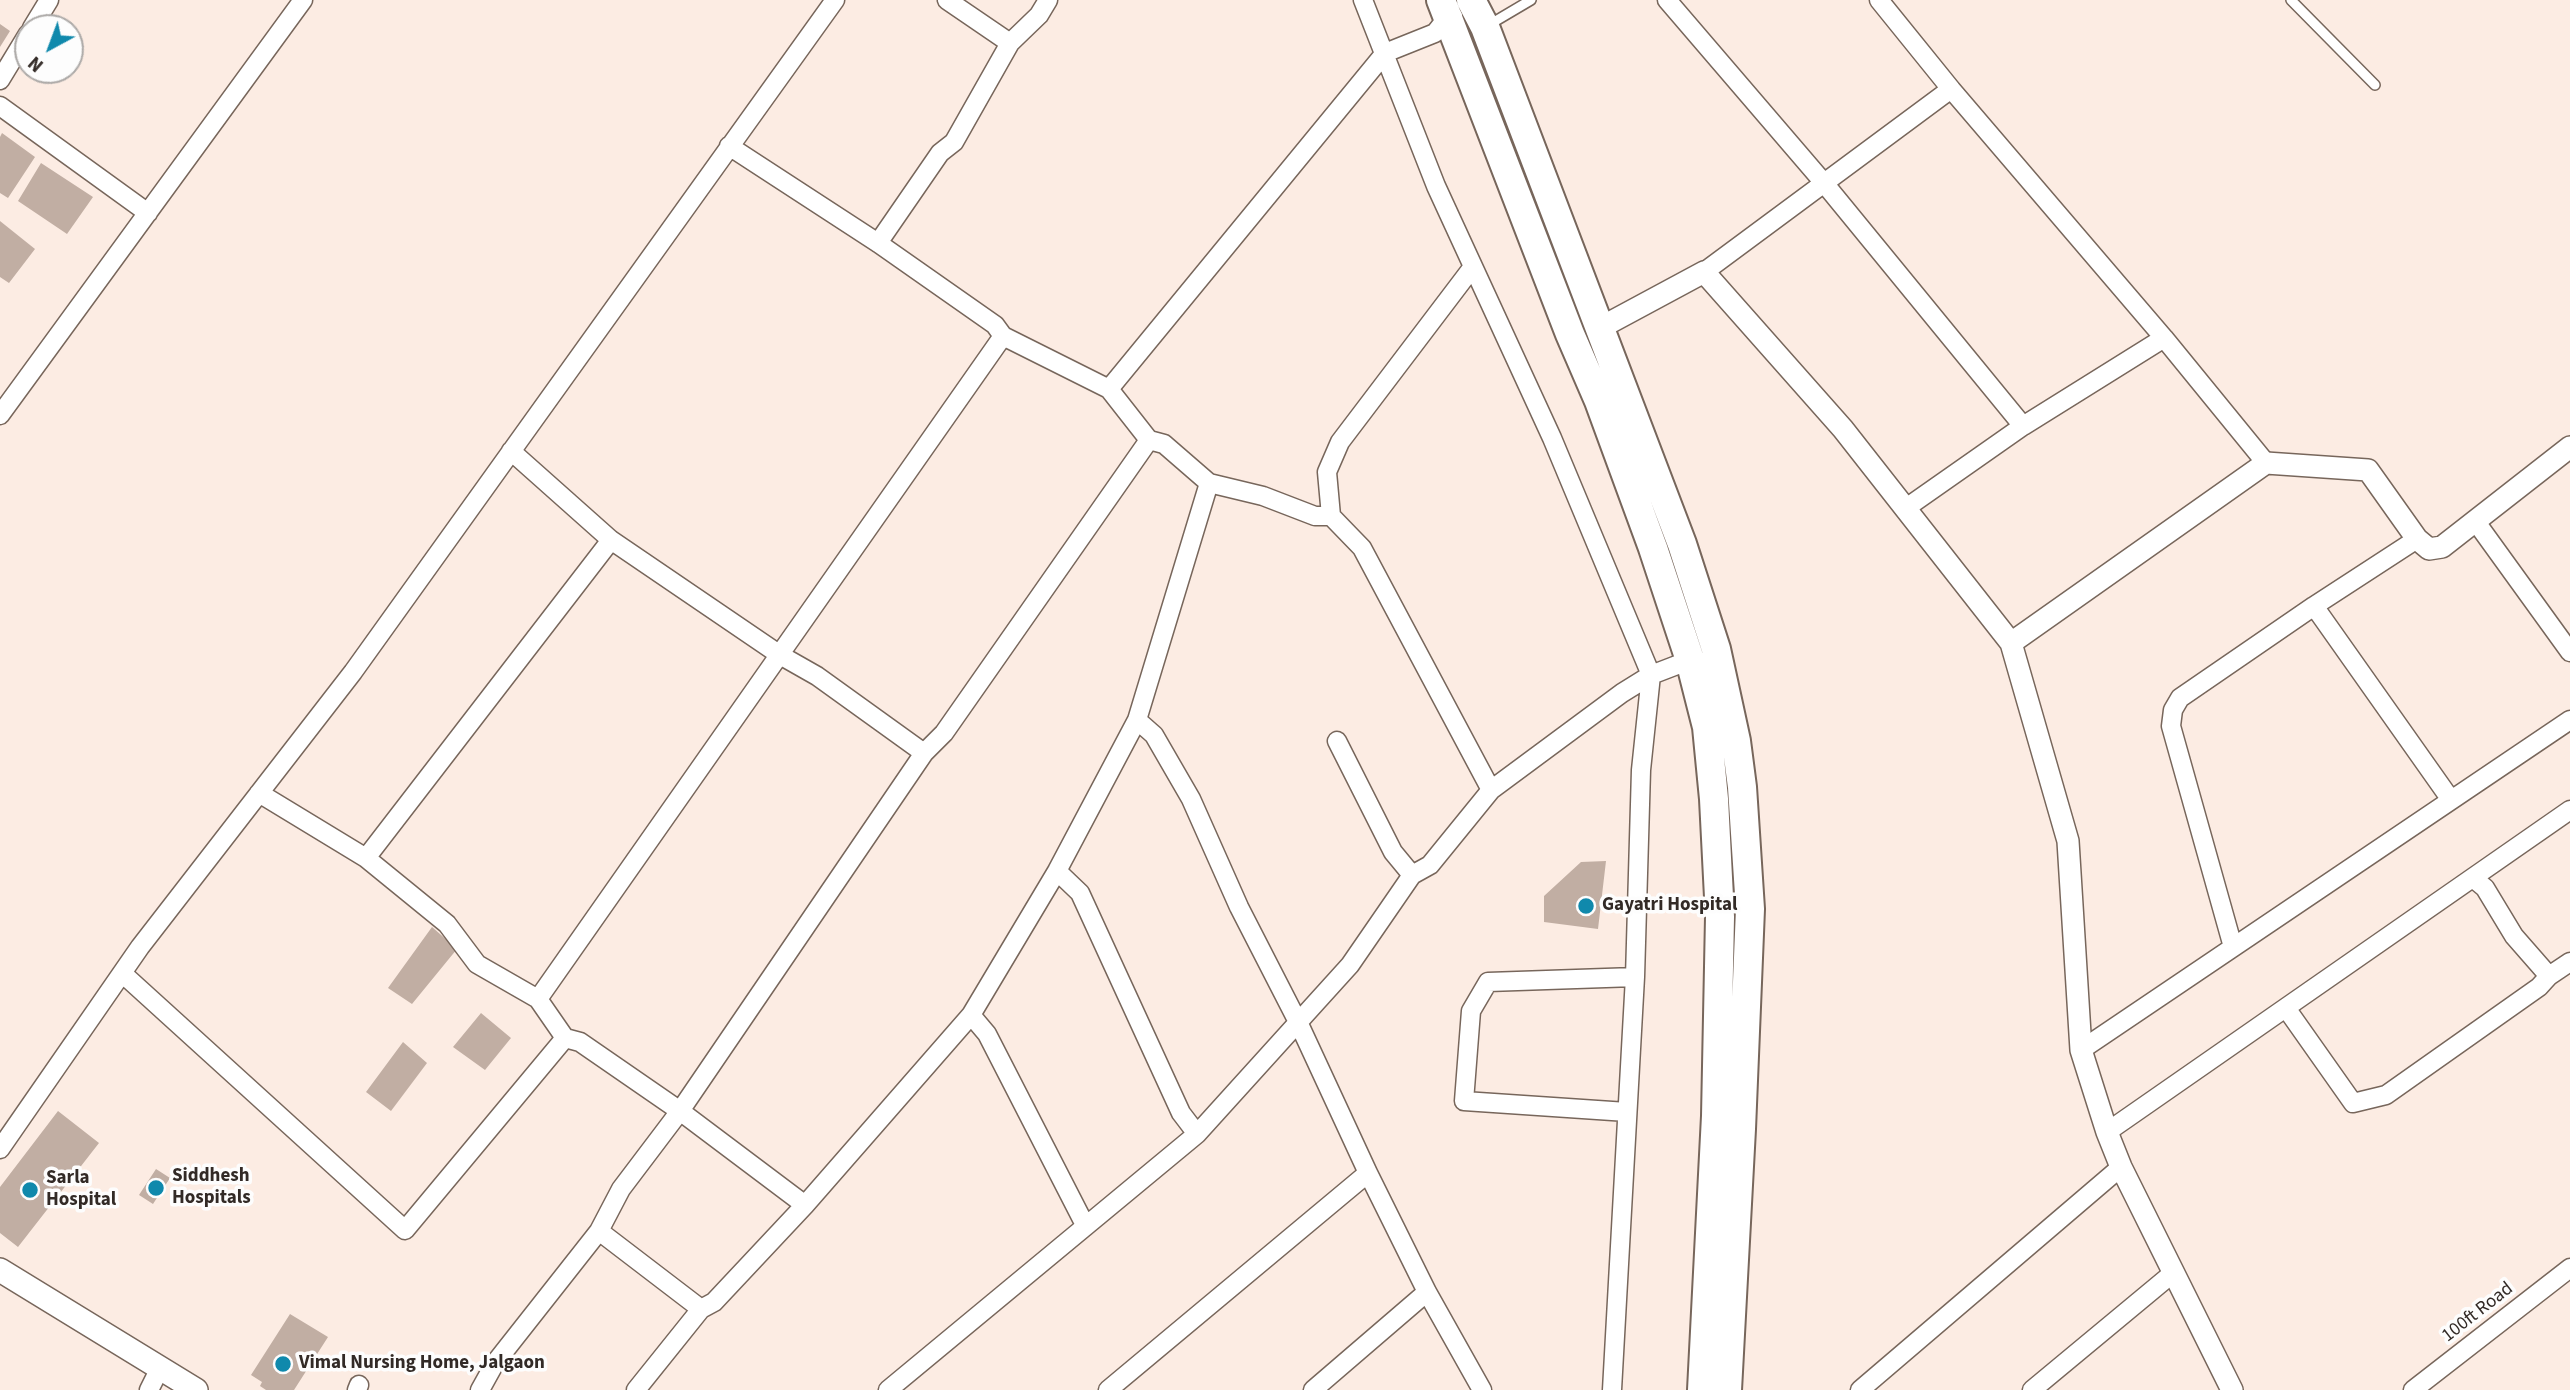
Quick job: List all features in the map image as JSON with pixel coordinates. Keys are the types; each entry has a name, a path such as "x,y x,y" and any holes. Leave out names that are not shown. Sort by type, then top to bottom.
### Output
{"highway":[{"path":"1478,8 1682,544 1716,649 1736,741 1742,787 1749,909 1727,1390"},
{"path":"1444,23 1599,401 1654,548 1690,660 1707,727 1720,917 1716,1116 1702,1390"}],"main road":[{"path":"0,1270 196,1390"}],"street":[{"path":"0,415 303,0"},
{"path":"0,1149 122,973 353,672 835,0"},
{"path":"947,0 1010,43"},
{"path":"878,243 940,153 954,142 1010,43 1039,15 1048,0"},
{"path":"1363,0 1436,186 1552,438 1651,675 1642,770 1612,1390"},
{"path":"1667,0 1824,183 2022,426"},
{"path":"1879,0 2266,463"},
{"path":"1109,390 1385,53 1478,8"},
{"path":"0,80 14,57"},
{"path":"1598,329 1704,272 1951,89"},
{"path":"0,106 148,213"},
{"path":"729,146 878,243 995,325 1003,336 1109,390 1149,440 1164,444 1209,484 1263,496 1315,516 1331,516"},
{"path":"1472,268 1340,442 1327,472 1331,516 1363,548 1491,790"},
{"path":"1704,272 1843,429 2011,643 2068,841 2081,1051 2121,1167 2232,1390"},
{"path":"538,999 1003,336"},
{"path":"1906,508 2022,426 2164,338"},
{"path":"480,1390 495,1363 598,1231 621,1189 680,1111 924,753 944,733 1149,440"},
{"path":"2011,643 2266,463 2368,470 2417,539 2429,549 2442,548 2570,447"},
{"path":"511,451 611,540 780,655 817,676 924,753"},
{"path":"636,1390 701,1309 714,1302 805,1205 971,1015 1057,871 1137,720 1209,484"},
{"path":"2476,522 2570,652"},
{"path":"2233,947 2171,726 2173,710 2180,698 2417,539"},
{"path":"366,858 611,540"},
{"path":"2314,606 2451,800"},
{"path":"888,1390 1197,1134 1350,965 1412,875 1430,865 1491,790 1622,693 1651,675 1690,660"},
{"path":"1137,720 1154,735 1191,799 1239,907 1299,1024 1427,1293 1482,1390"},
{"path":"2081,1051 2570,720"},
{"path":"1337,741 1393,852 1412,875"},
{"path":"260,793 366,858 447,924 477,964 538,999 565,1038 580,1042 680,1111 805,1205"},
{"path":"2107,1132 2570,810"},
{"path":"1057,871 1080,893 1181,1113 1197,1134"},
{"path":"2473,877 2485,888 2514,936 2549,976"},
{"path":"2286,1008 2353,1103 2386,1095 2539,987 2549,976 2570,962"},
{"path":"122,973 405,1230 565,1038"},
{"path":"1627,1112 1464,1101 1471,1011 1488,982 1634,977"},
{"path":"971,1015 987,1034 1085,1225"},
{"path":"1860,1390 2121,1167"},
{"path":"1108,1390 1368,1172"},
{"path":"598,1231 701,1309"},
{"name":"100ft Road","path":"2413,1390 2570,1268"},
{"path":"2032,1390 2173,1273"},
{"path":"1313,1390 1427,1293"},
{"path":"149,1390 160,1368"}],"lane":[{"path":"1478,8 1531,0"},
{"path":"2291,0 2375,85"}],"building":[{"path":"0,24 10,31 0,47"},
{"path":"2,133 35,157 8,198 0,193"},
{"path":"41,163 93,197 67,234 18,201"},
{"path":"0,221 35,249 9,283 0,277"},
{"path":"1606,861 1598,929 1544,922 1544,896 1581,862"},
{"path":"432,927 457,949 412,1004 388,988"},
{"path":"481,1013 511,1038 485,1070 453,1047"},
{"path":"403,1042 427,1063 391,1111 366,1092"},
{"path":"58,1111 99,1143 18,1247 0,1233 0,1187"},
{"path":"156,1169 170,1178 153,1204 139,1195"},
{"path":"290,1314 328,1337 294,1390 266,1390 260,1386 262,1382 251,1375"}],"place":[{"name":"Gayatri Hospital","path":"1586,906"},
{"name":"Siddhesh Hospitals","path":"156,1188"},
{"name":"Sarla Hospital","path":"30,1190"},
{"name":"Vimal Nursing Home, Jalgaon","path":"283,1364"}]}
